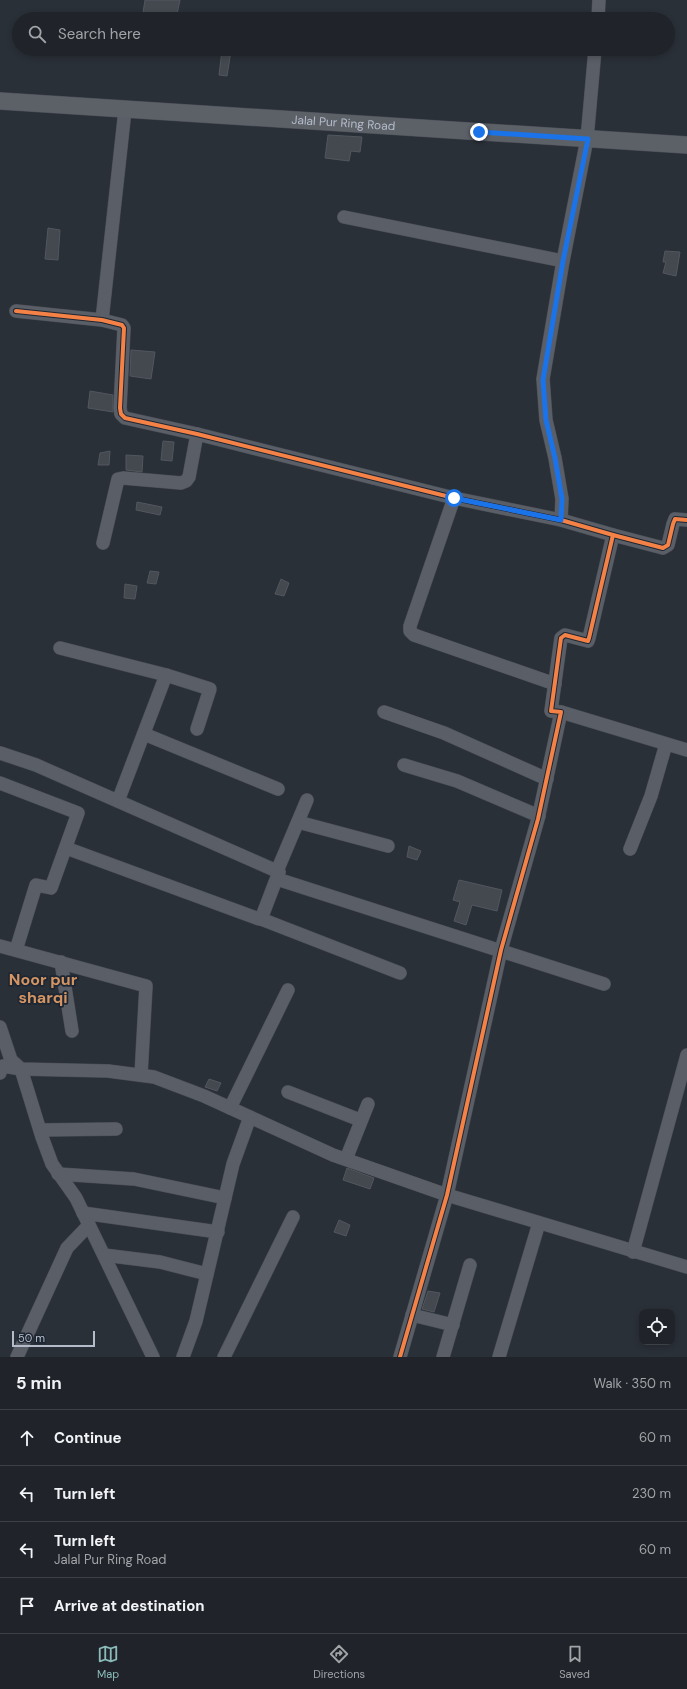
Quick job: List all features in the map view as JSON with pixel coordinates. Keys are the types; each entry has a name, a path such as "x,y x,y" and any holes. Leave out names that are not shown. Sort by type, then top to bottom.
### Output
{"main road":[{"name":"Jalal Pur Ring Road","path":"0,102 687,145"}],"street":[{"path":"598,12 599,0"},
{"path":"561,520 562,499 555,458 546,420 543,380 563,261 588,139 594,56"},
{"path":"102,320 125,110"},
{"path":"344,217 563,261"},
{"path":"16,311 102,320 120,324 124,328 120,408 121,414 125,418 197,434 454,498 561,520 663,548 666,547 675,519 687,520"},
{"path":"103,543 118,479 123,478 181,483 186,481 189,477 197,434"},
{"path":"454,498 410,626 410,631 414,635 555,684"},
{"path":"613,535 590,638 588,641 583,641 565,635 563,636 551,711 561,712 687,750"},
{"path":"60,648 166,674 210,689 197,729"},
{"path":"118,801 166,674"},
{"path":"384,712 444,733 547,779"},
{"path":"400,1357 447,1195 501,950 539,816 561,712"},
{"path":"144,734 278,789"},
{"path":"630,848 651,796 666,744"},
{"path":"0,753 36,765 118,801 277,875 604,984"},
{"path":"404,764 458,781 539,816"},
{"path":"0,783 78,814 50,888 36,885 16,950"},
{"path":"261,918 307,800"},
{"path":"298,822 388,846"},
{"path":"66,848 259,919 261,918 400,973"},
{"path":"0,946 146,986 142,1075"},
{"path":"61,962 72,1031"},
{"path":"230,1108 288,990"},
{"path":"0,1027 11,1060 21,1069 52,1164 76,1198 154,1357"},
{"path":"633,1252 687,1056"},
{"path":"0,1073 3,1066 21,1069 108,1071 154,1077 204,1096 346,1159 447,1195 687,1267"},
{"path":"288,1092 360,1120"},
{"path":"346,1159 360,1120 368,1104"},
{"path":"183,1357 196,1321 233,1164 250,1117"},
{"path":"40,1130 116,1129"},
{"path":"58,1174 134,1179 225,1198"},
{"path":"83,1213 218,1232"},
{"path":"224,1357 293,1217"},
{"path":"499,1357 539,1223"},
{"path":"17,1357 67,1248 89,1225"},
{"path":"104,1255 160,1262 207,1274"},
{"path":"443,1357 470,1265"},
{"path":"412,1314 452,1326"}],"building":[{"path":"145,0 180,0 177,12 143,12"},
{"path":"221,56 230,56 227,76 219,75"},
{"path":"328,135 362,137 360,152 351,151 349,161 325,158"},
{"path":"48,228 60,230 58,260 45,259"},
{"path":"665,251 680,252 676,276 663,273 666,262 663,262"},
{"path":"131,350 155,352 151,379 130,376"},
{"path":"90,391 113,395 113,412 88,408"},
{"path":"163,441 174,442 172,461 161,460"},
{"path":"110,451 109,465 98,465 100,453"},
{"path":"126,455 143,456 142,472 126,470"},
{"path":"137,502 162,507 160,515 136,510"},
{"path":"150,571 159,572 156,584 147,583"},
{"path":"281,579 289,583 284,596 275,594"},
{"path":"125,584 137,586 135,599 124,598"},
{"path":"409,846 421,851 417,860 407,857"},
{"path":"459,880 502,890 497,911 472,905 466,925 454,921 460,902 453,900"},
{"path":"209,1079 221,1083 217,1091 205,1087"},
{"path":"347,1168 374,1178 370,1189 343,1180"},
{"path":"339,1220 350,1225 346,1236 334,1232"},
{"path":"428,1291 440,1293 434,1312 422,1309"}],"cycle path":[{"path":"16,311 102,320 122,325 124,328 120,408 121,414 125,418 197,434 454,498 561,520 663,548 668,545 675,519 687,520"},
{"path":"400,1357 447,1195 501,950 538,819 561,712 551,711 561,638 565,635 588,641 613,535"}],"district":[{"name":"Noor pur sharqi","path":"43,988"}],"route":[{"path":"454,498 561,520 562,499 555,458 546,420 543,380 563,261 588,139 479,132"}]}
